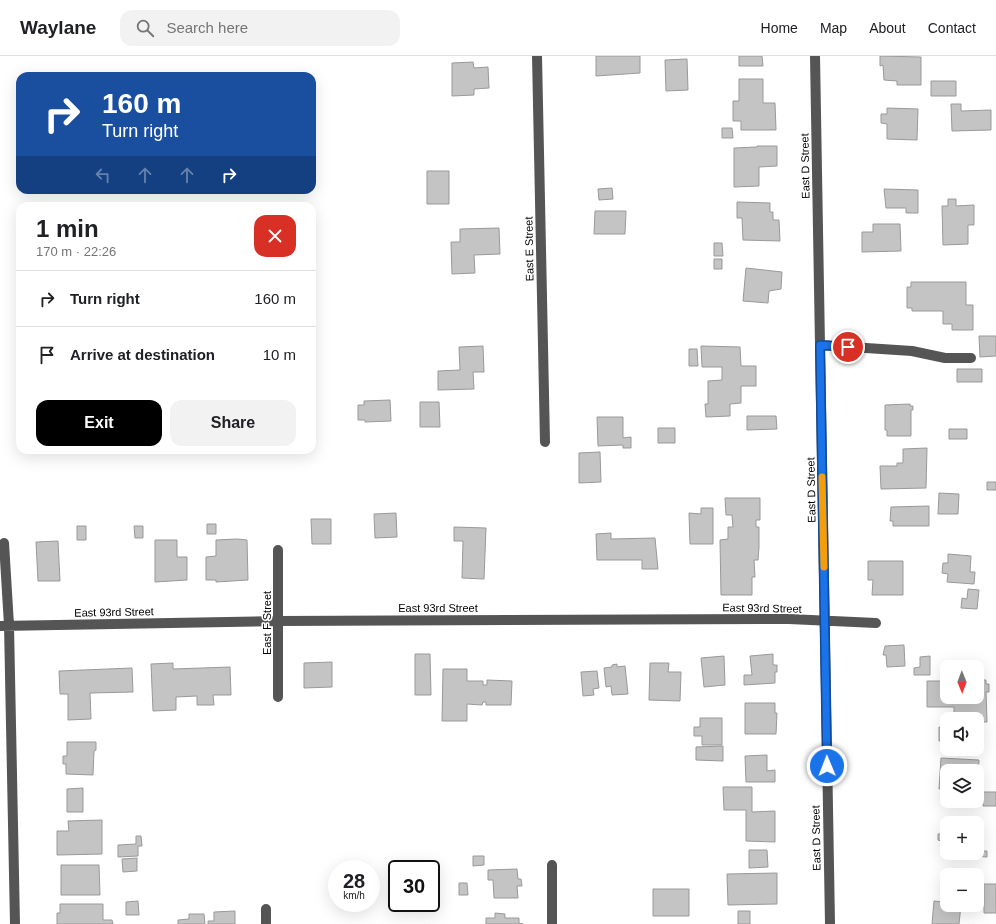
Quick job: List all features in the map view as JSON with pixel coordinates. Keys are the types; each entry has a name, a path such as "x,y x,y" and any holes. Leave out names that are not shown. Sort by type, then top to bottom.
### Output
{"street":[{"name":"East E Street","path":"537,56 545,442"},
{"name":"East D Street","path":"815,56 830,924"},
{"path":"820,345 912,351 945,358 971,358"},
{"path":"4,543 4,626 15,924"},
{"name":"East F Street","path":"278,550 278,697"},
{"name":"East 93rd Street","path":"4,626 279,621 789,619 825,622 876,623"},
{"path":"552,864 552,924"},
{"path":"266,909 266,924"}],"building":[{"path":"596,56 640,56 640,73 596,76"},
{"path":"739,56 762,56 763,66 739,66"},
{"path":"880,56 921,57 921,85 897,85 897,81 884,80 883,65 880,66"},
{"path":"687,59 688,90 666,91 665,60"},
{"path":"473,62 474,68 488,67 489,88 474,89 474,95 452,96 452,63"},
{"path":"739,79 763,79 763,103 775,103 776,130 741,130 741,121 733,121 733,101 739,101"},
{"path":"931,81 956,81 956,96 931,96"},
{"path":"951,104 961,104 961,111 991,110 991,130 952,131"},
{"path":"887,108 918,109 917,140 887,139 887,124 881,123 881,114 887,114"},
{"path":"722,128 732,128 733,138 722,138"},
{"path":"777,146 777,166 759,167 759,186 734,187 734,148"},
{"path":"427,171 449,171 449,204 427,204"},
{"path":"612,188 613,199 599,200 598,189"},
{"path":"884,189 918,190 918,213 906,213 906,208 886,208"},
{"path":"948,199 956,199 956,206 974,205 974,225 968,225 968,244 943,245 942,206 948,206"},
{"path":"737,202 770,203 770,212 773,212 773,220 779,220 780,241 743,240 742,218 737,218"},
{"path":"595,211 626,211 625,234 594,234"},
{"path":"873,224 900,224 901,251 862,252 862,232 873,232"},
{"path":"499,228 500,254 474,255 475,273 452,274 451,242 460,242 460,229"},
{"path":"714,243 722,243 723,256 714,256"},
{"path":"714,259 722,259 722,269 714,269"},
{"path":"746,268 782,272 781,289 769,291 768,303 743,301"},
{"path":"911,282 966,282 966,305 973,305 973,330 952,330 952,324 943,324 943,311 912,311 912,308 907,308 907,287 911,287"},
{"path":"979,336 996,336 996,356 980,357"},
{"path":"483,346 484,372 473,372 474,389 438,390 438,371 460,370 459,347"},
{"path":"701,346 740,347 741,366 756,366 756,386 741,386 741,403 730,404 730,416 706,417 705,404 708,404 708,381 722,380 722,367 702,367"},
{"path":"689,349 697,349 698,366 689,366"},
{"path":"957,369 982,369 982,382 957,382"},
{"path":"390,400 391,421 365,422 365,420 358,420 358,405 364,405 364,401"},
{"path":"420,402 439,402 440,427 420,427"},
{"path":"910,404 910,406 913,406 913,410 911,410 911,436 887,436 887,430 885,430 885,405"},
{"path":"747,416 776,416 777,429 747,430"},
{"path":"597,417 623,417 623,438 631,437 631,448 623,448 623,445 598,446"},
{"path":"658,428 675,428 675,443 658,443"},
{"path":"949,429 967,429 967,439 949,439"},
{"path":"927,448 926,488 881,489 880,466 897,466 897,463 903,463 903,449"},
{"path":"600,452 601,482 579,483 579,453"},
{"path":"987,482 996,482 996,490 987,490"},
{"path":"939,493 959,494 958,514 938,514"},
{"path":"725,498 760,498 760,520 756,520 756,527 759,527 758,560 754,560 755,577 752,577 752,595 721,595 720,540 728,539 728,527 733,527 732,515 726,515"},
{"path":"929,506 929,526 893,526 893,521 890,521 891,507"},
{"path":"701,508 713,508 713,544 690,544 689,513 701,514"},
{"path":"396,513 397,537 375,538 374,514"},
{"path":"311,519 331,519 331,544 312,544"},
{"path":"207,524 216,524 216,534 207,534"},
{"path":"77,526 86,526 86,540 77,540"},
{"path":"134,526 143,526 143,538 135,538"},
{"path":"454,527 486,528 484,579 462,578 463,541 454,541"},
{"path":"611,533 611,539 655,538 658,569 642,569 642,560 597,560 596,534"},
{"path":"155,540 177,540 177,557 187,557 187,580 155,582"},
{"path":"216,540 247,540 248,580 216,582 216,580 206,580 206,557 216,556"},
{"path":"58,541 60,581 38,581 36,542"},
{"path":"948,554 971,556 970,572 975,572 974,584 947,582 948,574 942,573 943,563 948,563"},
{"path":"868,561 903,561 903,595 872,595 873,580 868,580"},
{"path":"968,589 979,590 977,609 961,608 962,598 967,599"},
{"path":"904,645 905,666 887,667 886,655 883,655 885,646"},
{"path":"415,654 430,654 431,695 415,695"},
{"path":"773,654 773,665 777,665 777,672 775,672 775,683 744,685 744,675 752,675 750,656"},
{"path":"724,656 725,685 704,687 701,658"},
{"path":"930,656 930,675 914,675 914,668 920,667 920,657"},
{"path":"332,662 332,687 304,688 304,663"},
{"path":"173,663 173,669 230,667 231,695 213,695 214,705 197,705 197,696 176,697 176,710 153,711 151,664"},
{"path":"650,663 669,663 668,672 681,672 680,701 649,700"},
{"path":"617,664 617,667 625,666 628,694 612,695 611,686 606,687 604,668 612,667 612,665"},
{"path":"132,668 133,692 90,693 91,719 68,720 68,694 60,694 59,671"},
{"path":"443,669 467,669 467,681 483,681 483,685 487,685 487,680 512,681 511,705 486,705 486,702 483,702 482,705 467,704 467,721 442,721"},
{"path":"597,671 599,688 593,689 594,695 583,696 581,672"},
{"path":"984,680 986,680 986,684 989,684 989,692 986,692 987,722 984,722 984,712 954,712 954,707 927,707 927,681 940,681 940,704 984,704"},
{"path":"745,703 775,703 775,713 777,713 776,734 745,734"},
{"path":"700,718 722,718 722,745 702,745 702,736 694,736 694,727 700,727"},
{"path":"940,727 940,741 939,741"},
{"path":"67,742 96,742 93,775 66,774 66,764 63,764 63,756 67,756"},
{"path":"723,746 723,761 696,760 696,747"},
{"path":"767,755 767,771 775,770 775,782 746,782 745,756"},
{"path":"941,758 979,760 979,764 941,764"},
{"path":"723,787 752,787 752,812 775,811 775,842 746,841 746,810 724,810"},
{"path":"83,788 83,812 67,812 67,789"},
{"path":"984,792 996,792 996,806 984,806"},
{"path":"102,820 102,854 57,855 57,831 69,831 68,821"},
{"path":"938,834 940,834 940,841 938,840"},
{"path":"136,836 141,836 142,846 138,846 138,856 118,857 118,845 136,844"},
{"path":"749,850 767,850 768,867 749,868"},
{"path":"984,851 987,851 987,857 984,857"},
{"path":"473,856 484,856 484,865 473,866"},
{"path":"137,858 137,871 123,872 122,859"},
{"path":"61,865 99,865 100,895 61,895"},
{"path":"517,869 518,879 521,879 522,886 517,886 518,898 494,898 493,880 488,880 488,870"},
{"path":"777,873 777,904 728,905 727,874"},
{"path":"459,883 467,883 468,895 459,895"},
{"path":"984,884 996,884 996,913 984,912"},
{"path":"653,889 689,889 689,916 653,916"},
{"path":"138,901 139,915 126,915 126,902"},
{"path":"934,901 940,902 940,912 960,912 959,924 932,924"},
{"path":"60,904 103,904 103,920 112,920 113,924 57,924 57,913 60,913"},
{"path":"235,911 235,924 208,924 208,921 214,921 214,912"},
{"path":"738,911 750,911 750,924 738,924"},
{"path":"495,913 505,914 505,918 519,918 519,923 523,924 486,924 486,918 495,918"},
{"path":"189,914 204,914 205,924 178,924 178,920 189,919"}],"slow traffic":[{"path":"822,477 824,567"}],"route":[{"path":"827,766 820,345 848,347"}]}
